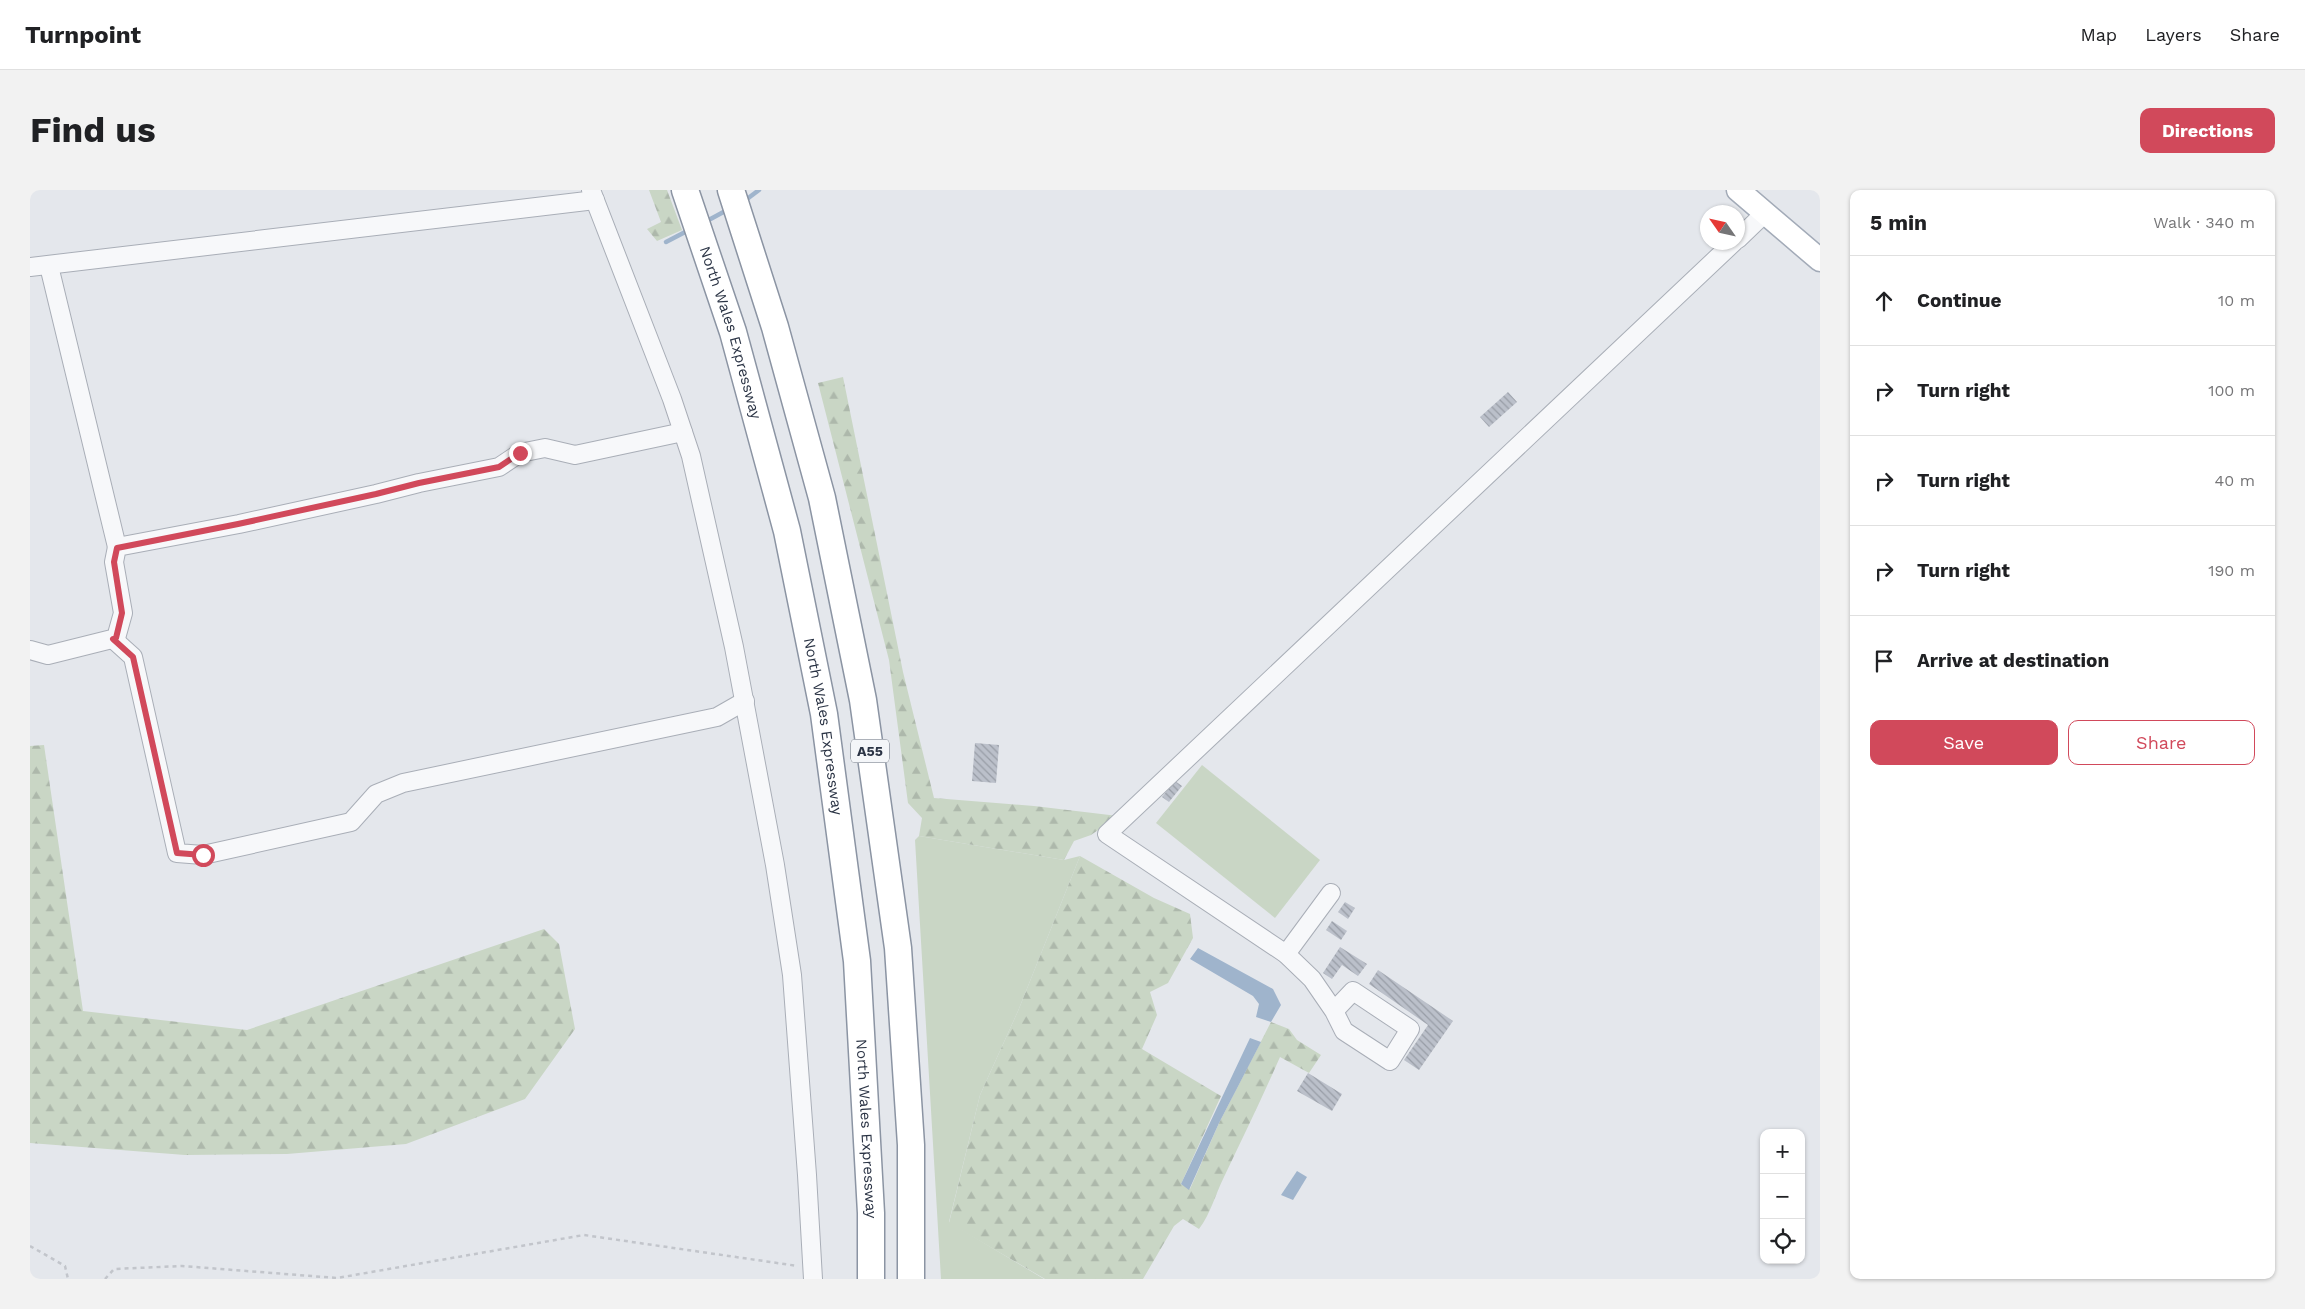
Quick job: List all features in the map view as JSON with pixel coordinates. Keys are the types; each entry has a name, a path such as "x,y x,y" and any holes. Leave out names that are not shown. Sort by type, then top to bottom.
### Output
{"highway":[{"name":"North Wales Expressway","path":"685,190 733,332 787,530 824,714 857,961 871,1213 871,1279"},
{"name":"A55","path":"732,193 775,327 822,498 863,700 898,948 911,1145 911,1279"}],"main road":[{"path":"1738,190 1820,260"}],"lane":[{"path":"30,267 593,195 683,432 699,494 745,701 775,865 792,975 813,1273"},
{"path":"1745,233 1765,213"},
{"path":"1334,1011 1312,979 1286,954 1108,834 1726,250"},
{"path":"30,650 48,655 116,638 122,613 114,562 117,548 48,266"},
{"path":"117,548 238,524 499,467 520,453 545,448 575,455 683,432"},
{"path":"113,639 133,657 177,853 203,855 351,822 376,794 402,783 717,717 745,701"},
{"path":"1286,954 1331,893"}],"path":[{"path":"105,1279 114,1269 182,1266 337,1278 584,1236 813,1273"},
{"path":"30,1246 65,1266 68,1279"}],"green space":[{"path":"649,190 667,190 682,230 657,241 647,229 661,222"},
{"path":"843,377 903,672 934,798 1034,806 1118,816 1091,835 1074,841 1064,860 919,836 922,818 908,803 889,660 818,383"},
{"path":"44,745 83,1011 247,1030 544,929 559,944 575,1029 525,1099 406,1144 287,1154 185,1155 30,1143 30,746"},
{"path":"1202,765 1320,860 1275,918 1156,823"},
{"path":"919,836 1064,860 1080,856 1018,1011 980,1095 949,1222 1044,1279 941,1279 915,840"},
{"path":"1080,856 1154,898 1190,914 1193,938 1168,983 1150,992 1157,1015 1142,1049 1221,1096 1181,1184 1190,1189 1219,1123 1271,1022 1289,1029 1297,1040 1321,1055 1309,1073 1280,1057 1203,1223 1199,1229 1183,1219 1174,1226 1143,1279 1045,1279 949,1223 980,1095 1018,1011"}],"water":[{"path":"1198,948 1273,989 1281,1005 1271,1022 1256,1017 1259,1004 1253,996 1190,959"},
{"path":"1250,1038 1261,1042 1219,1123 1189,1190 1181,1184"},
{"path":"1297,1171 1307,1177 1293,1200 1281,1195"}],"building":[{"path":"1508,392 1517,402 1489,427 1480,417"},
{"path":"975,743 999,745 996,783 972,781"},
{"path":"1175,781 1182,786 1169,802 1162,797"},
{"path":"1345,902 1355,908 1348,919 1338,912"},
{"path":"1332,921 1347,931 1341,940 1326,930"},
{"path":"1340,947 1367,964 1358,976 1342,965 1332,979 1323,973"},
{"path":"1378,970 1453,1021 1419,1070 1404,1060 1428,1025 1369,984"},
{"path":"1308,1073 1342,1094 1332,1111 1297,1091"}],"waterway":[{"path":"743,202 759,190"},
{"path":"705,222 729,209"},
{"path":"666,242 689,230"}],"route":[{"path":"203,855 177,853 133,657 113,639 116,638 122,613 114,562 117,548 238,524 499,467 520,453"}]}
